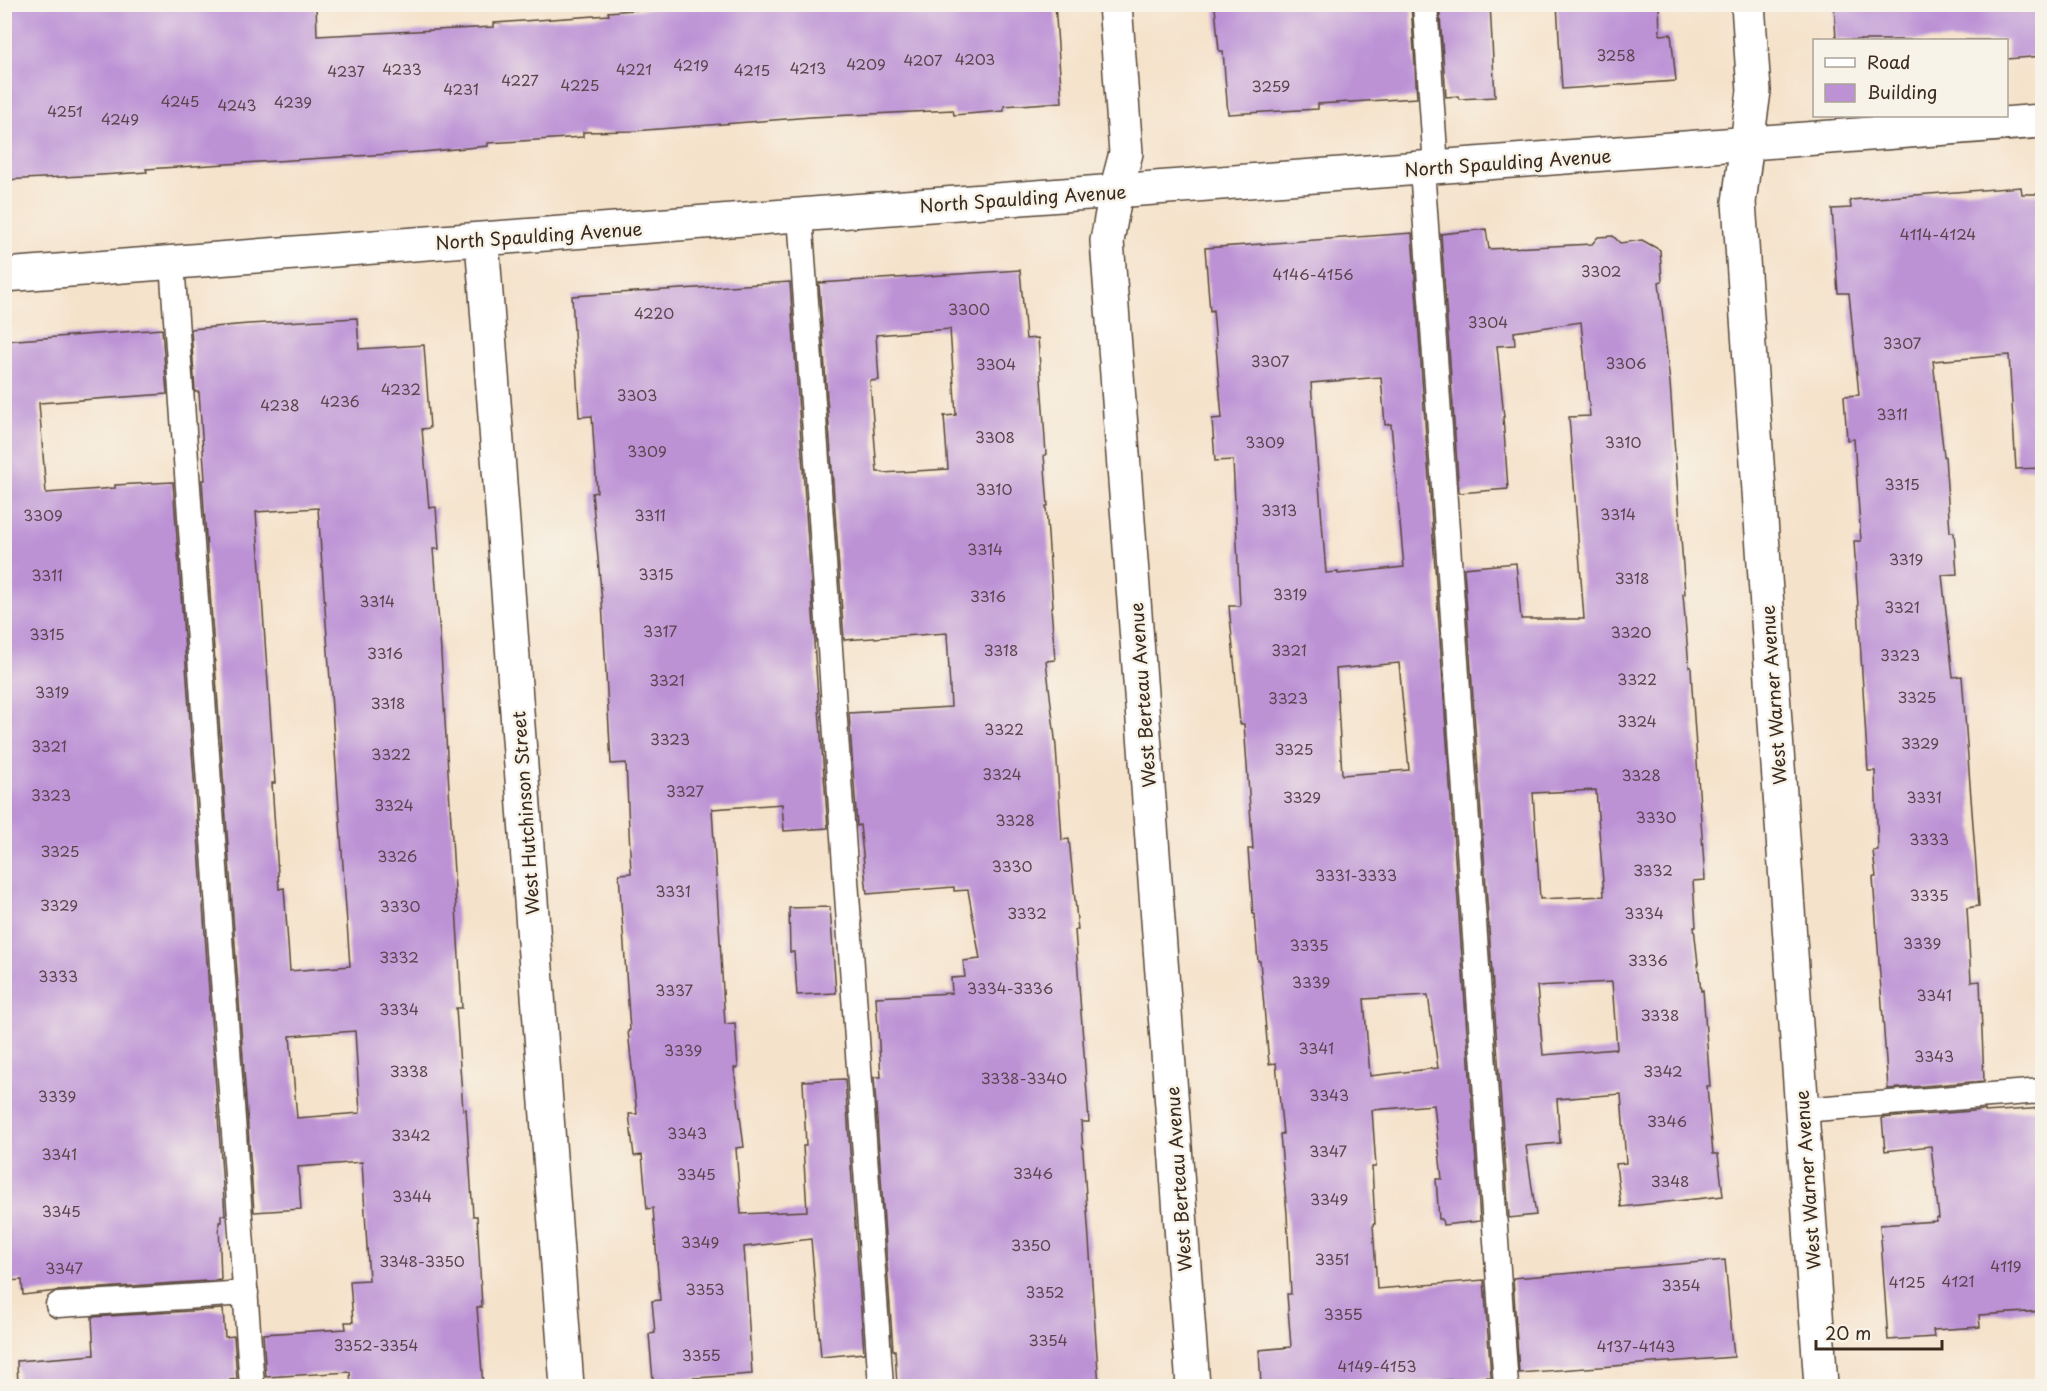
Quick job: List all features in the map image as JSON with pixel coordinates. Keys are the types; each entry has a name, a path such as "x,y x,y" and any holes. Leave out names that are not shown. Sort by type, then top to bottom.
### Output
{"street":[{"name":"West Berteau Avenue","path":"1115,4 1126,153 1107,241 1193,1386"},
{"name":"West Warner Avenue","path":"1748,4 1754,91 1740,202 1821,1386"},
{"name":"North Spaulding Avenue","path":"4,275 2043,121"},
{"name":"West Hutchinson Street","path":"482,240 567,1386"}],"lane":[{"path":"1425,4 1429,168 1506,1386"},
{"path":"800,215 881,1386"},
{"path":"172,262 252,1386"},
{"path":"1802,1110 2043,1091"},
{"path":"58,1305 246,1293"}],"building":[{"path":"4,4 316,4 317,36 494,27 494,23 609,15 608,12 712,4 1055,4 1062,102 1004,106 1004,111 954,115 953,110 811,117 633,131 583,132 583,137 488,143 488,146 422,152 4,180"},
{"path":"1247,4 1411,4 1417,98 1318,104 1318,109 1228,114 1223,51 1219,51 1215,7"},
{"path":"1439,4 1490,4 1495,97 1459,99 1458,96 1446,97"},
{"path":"1557,4 1659,4 1660,35 1671,34 1676,81 1562,89"},
{"path":"1834,4 2043,4 2043,56 2008,59 2008,39 1836,39"},
{"path":"2021,187 2022,194 2041,194 2043,468 2016,469 2009,355 1933,361 1945,456 1950,532 1954,532 1957,574 1942,575 1953,677 1962,676 1979,906 1967,908 1971,982 1980,981 1984,1081 1888,1089 1873,877 1876,877 1873,851 1878,850 1875,771 1868,771 1854,541 1861,541 1854,439 1847,440 1844,396 1859,395 1849,293 1838,293 1832,209 1851,208 1850,200"},
{"path":"1486,229 1489,249 1592,244 1598,237 1613,236 1620,243 1642,240 1660,250 1662,281 1659,282 1670,383 1685,594 1683,594 1689,667 1691,667 1705,880 1693,881 1696,927 1694,927 1701,991 1703,990 1710,1086 1707,1086 1713,1154 1718,1154 1723,1196 1621,1207 1616,1164 1626,1163 1621,1094 1557,1099 1560,1143 1526,1146 1536,1215 1509,1218 1464,568 1516,563 1521,619 1584,619 1569,417 1590,416 1581,322 1514,332 1515,345 1497,346 1508,489 1459,493 1441,234","holes":["1596,790 1604,896 1540,899 1533,793","1612,982 1617,1049 1543,1055 1537,986"]},
{"path":"1412,233 1480,1221 1443,1225 1442,1219 1439,1219 1436,1179 1442,1179 1434,1105 1372,1110 1376,1167 1372,1167 1377,1289 1484,1280 1491,1377 1365,1386 1261,1386 1259,1350 1291,1347 1287,1294 1291,1294 1280,1134 1283,1134 1276,1063 1269,1064 1260,961 1258,961 1253,914 1248,849 1253,849 1244,724 1240,724 1229,606 1240,606 1233,460 1215,461 1212,419 1222,418 1205,248","holes":["1381,377 1385,425 1391,424 1404,567 1338,574 1338,572 1326,573 1311,383","1399,663 1409,770 1342,775 1336,669","1428,995 1438,1068 1370,1076 1364,999"]},
{"path":"1020,270 1026,339 1038,338 1046,455 1044,455 1048,506 1046,506 1055,660 1046,661 1056,747 1062,840 1069,839 1078,930 1075,930 1089,1122 1081,1122 1099,1386 897,1386 874,1077 881,1077 876,997 952,993 951,978 965,977 963,961 980,959 968,890 954,891 954,887 867,894 860,825 857,826 849,713 951,707 947,633 844,640 819,283","holes":["950,329 956,415 944,416 948,469 877,472 870,381 879,380 876,335"]},
{"path":"790,282 828,828 784,831 782,804 712,809 725,1024 735,1023 738,1068 734,1068 744,1147 736,1148 741,1214 807,1211 803,1146 806,1146 803,1081 845,1079 864,1353 821,1357 811,1239 744,1247 752,1374 653,1381 649,1334 655,1333 652,1301 660,1300 653,1208 647,1209 642,1155 634,1156 629,1114 637,1114 628,1031 630,1030 619,874 631,873 626,763 611,764 602,602 592,493 597,492 592,416 579,417 572,296"},
{"path":"357,318 359,349 424,345 430,428 422,429 429,508 436,507 439,549 433,549 462,1008 456,1008 473,1216 477,1216 482,1307 477,1307 483,1386 351,1386 350,1372 266,1377 263,1334 346,1329 345,1322 353,1322 350,1281 369,1280 362,1162 298,1167 301,1209 254,1212 202,480 205,480 199,392 195,392 191,329","holes":["318,508 350,966 290,971 284,888 279,889 272,783 275,783 256,512","355,1031 360,1113 297,1118 290,1036"]},
{"path":"162,329 167,394 39,403 46,493 115,488 115,485 173,482 225,1215 221,1215 221,1222 219,1222 221,1280 23,1295 22,1280 7,1281 4,1253 4,960 8,960 4,920 4,341"},
{"path":"830,907 836,993 797,995 794,952 790,952 789,908"},
{"path":"2043,1108 2043,1311 1979,1315 1980,1327 1933,1330 1934,1337 1888,1340 1880,1225 1936,1221 1936,1218 1939,1218 1931,1146 1885,1151 1882,1118"},
{"path":"1725,1260 1734,1357 1519,1373 1513,1278"},
{"path":"223,1309 225,1337 234,1336 237,1379 230,1380 230,1386 18,1386 17,1361 94,1355 92,1317"}]}
